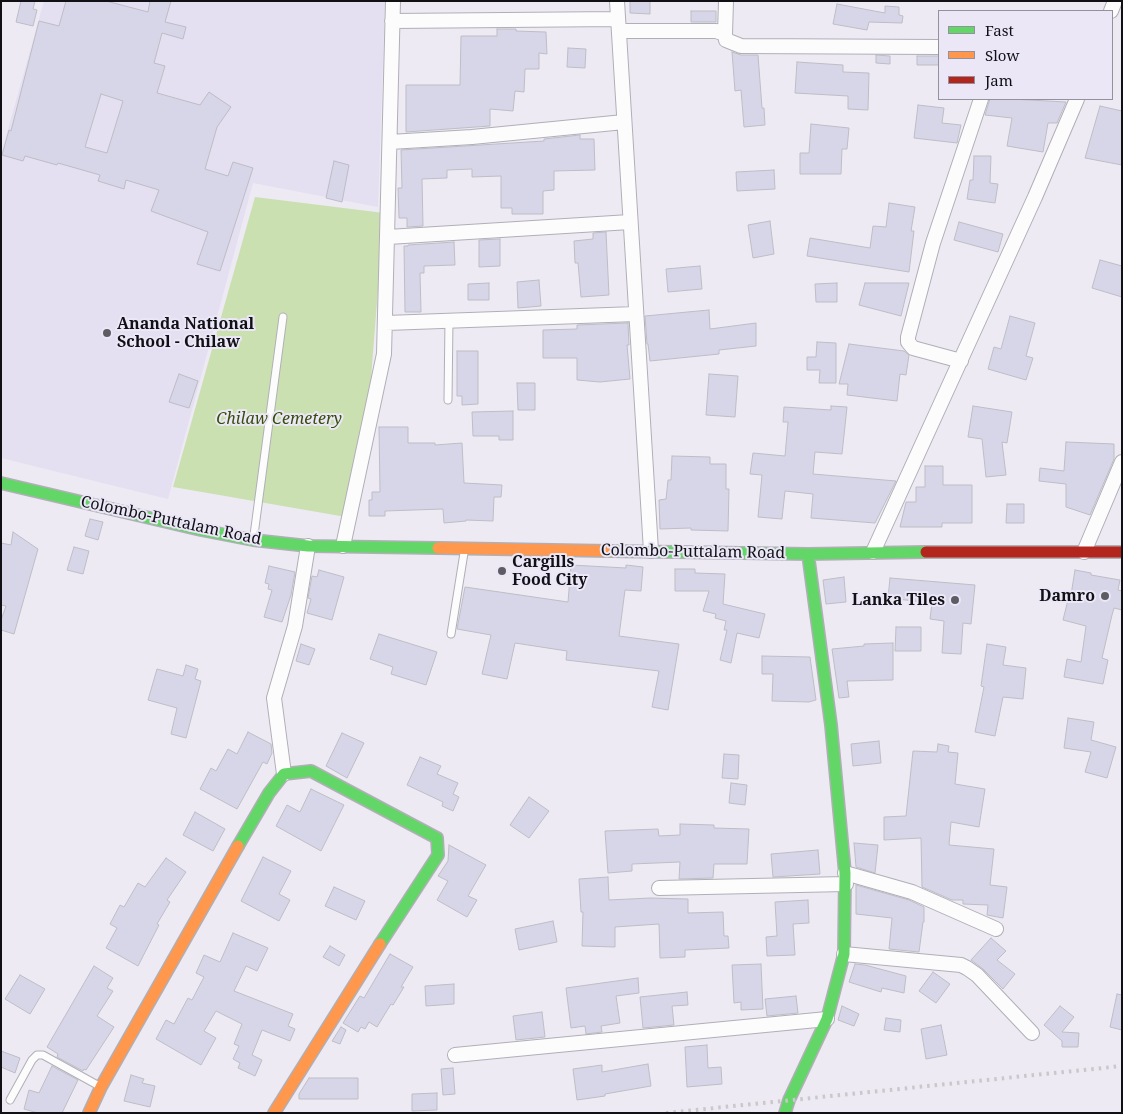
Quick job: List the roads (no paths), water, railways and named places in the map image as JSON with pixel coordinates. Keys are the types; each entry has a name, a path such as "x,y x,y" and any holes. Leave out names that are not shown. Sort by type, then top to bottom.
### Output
{"main road":[{"name":"Colombo-Puttalam Road","path":"1,482 201,530 253,540 308,546 808,554 874,552 1122,552"},
{"path":"785,1113 789,1100 827,1019 844,954 845,878 831,725 808,554"},
{"path":"89,1113 269,793 284,774 311,771 437,838 438,855 274,1113"}],"street":[{"path":"343,546 384,354 393,1"},
{"path":"617,1 651,551"},
{"path":"726,1 726,40 741,46 938,47"},
{"path":"392,21 619,25 716,31 725,34"},
{"path":"962,361 913,348 908,342 908,337 933,243 981,100"},
{"path":"874,552 962,361 1077,100"},
{"path":"390,142 472,137 624,122"},
{"path":"388,237 630,222"},
{"path":"386,323 636,314"},
{"path":"1084,552 1122,462"},
{"path":"284,774 274,698 295,626 308,546"},
{"path":"659,888 845,878 912,892 996,929"},
{"path":"844,954 960,965 977,975 1032,1033"},
{"path":"455,1055 827,1019"}],"lane":[{"path":"253,540 283,317"},
{"path":"448,400 449,320"},
{"path":"450,634 465,549"},
{"path":"10,1100 32,1060 37,1055 43,1055 102,1087"}],"railway":[{"path":"666,1113 1122,1066"}],"place":[{"name":"Ananda National School - Chilaw","path":"107,333"},
{"name":"Cargills Food City","path":"502,571"},
{"name":"Damro","path":"1105,596"},
{"name":"Lanka Tiles","path":"955,600"}],"park label":[{"name":"Chilaw Cemetery","path":"279,419"}]}
